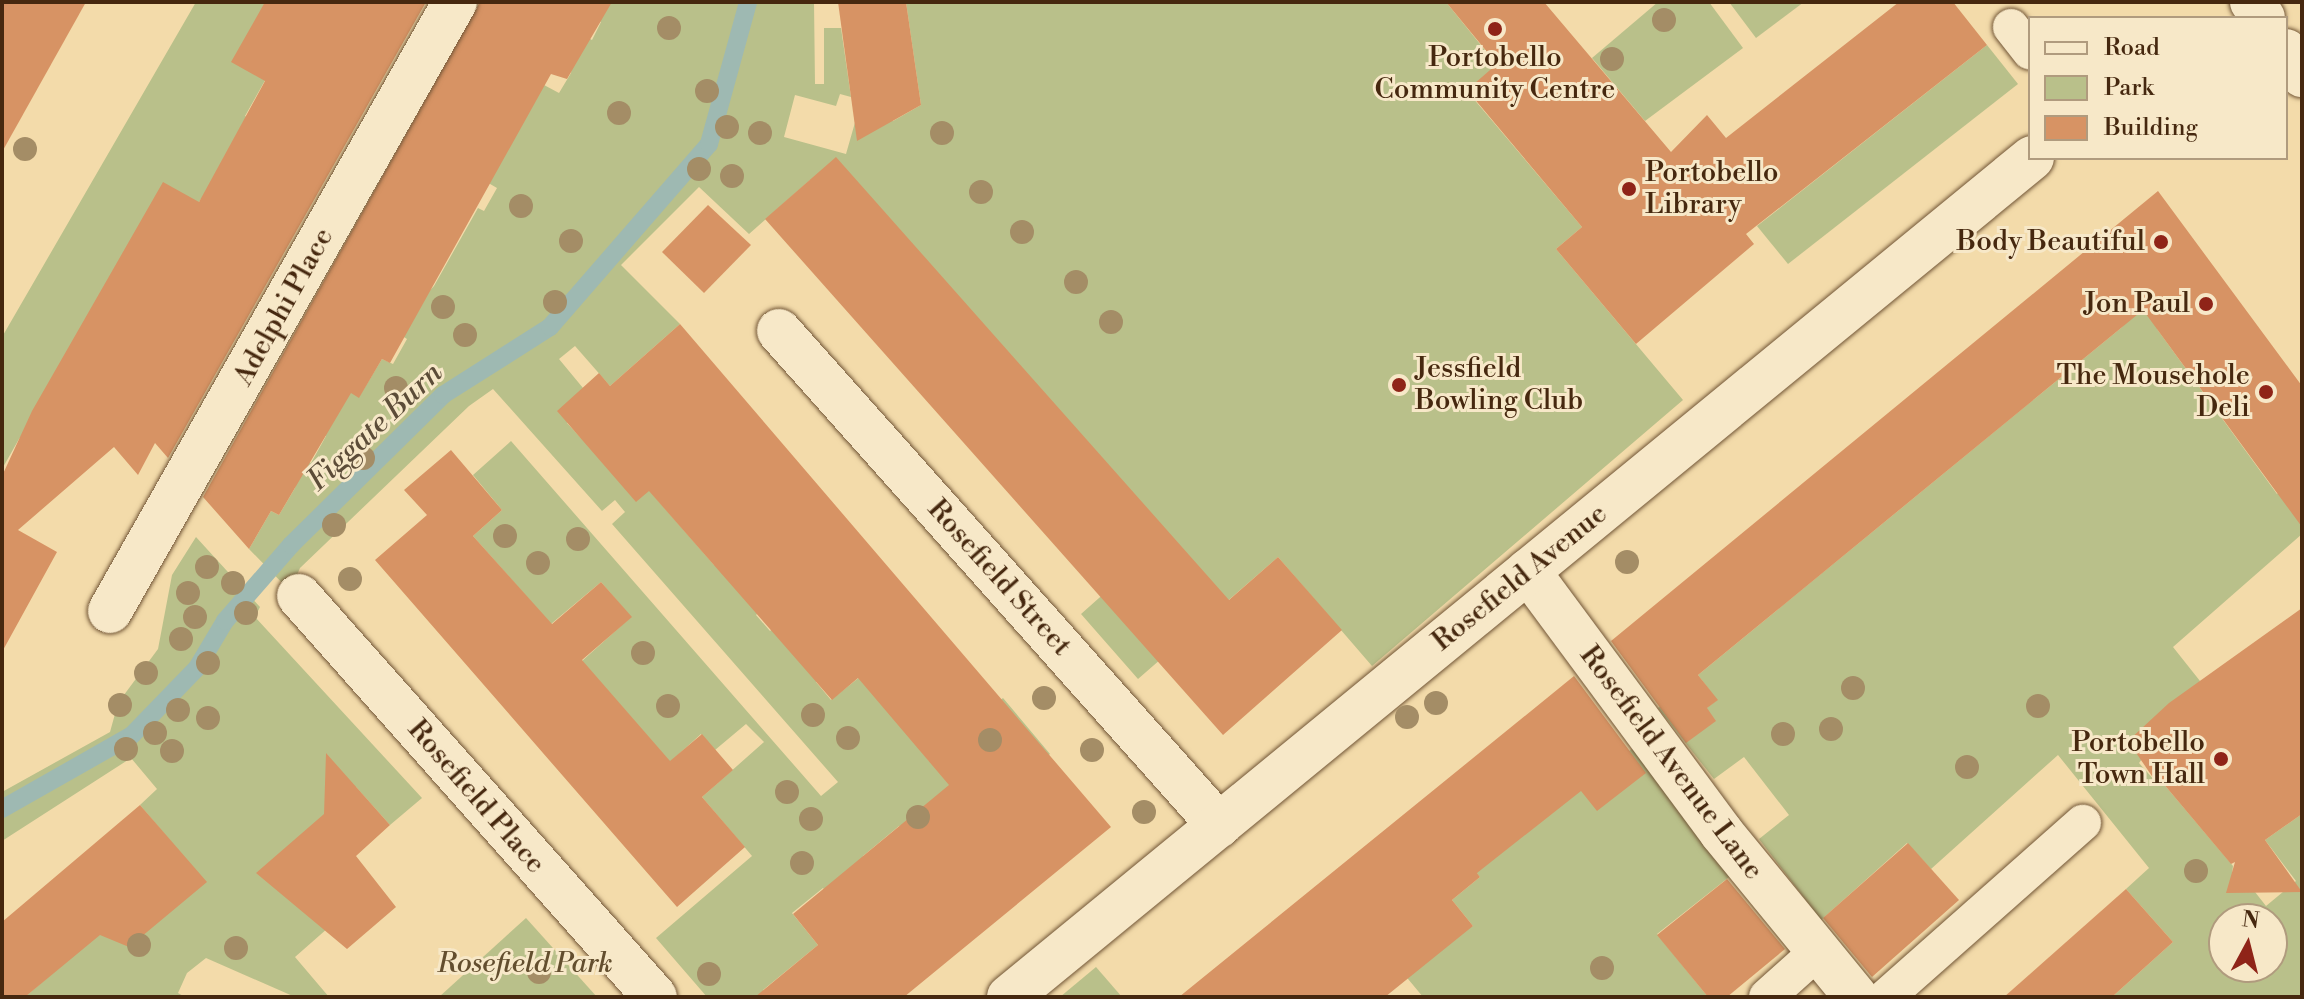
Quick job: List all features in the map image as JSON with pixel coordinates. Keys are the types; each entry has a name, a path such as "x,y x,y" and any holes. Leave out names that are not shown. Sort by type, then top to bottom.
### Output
{"street":[{"name":"Adelphi Place","path":"110,611 455,2"},
{"path":"2288,54 2302,75"},
{"name":"Rosefield Avenue","path":"1009,997 2030,160"},
{"name":"Rosefield Street","path":"779,331 1219,825"},
{"name":"Rosefield Avenue Lane","path":"1528,571 1816,953 1858,995"},
{"name":"Rosefield Place","path":"299,596 655,997"}],"lane":[{"name":"Rosefield Avenue Lane","path":"1858,995 2083,823"},
{"path":"1767,997 1816,953"}],"green space":[{"path":"196,2 309,2 245,116 258,124 19,439 2,469 2,337"},
{"path":"591,2 814,2 815,84 824,84 824,28 841,28 851,97 840,94 836,106 795,95 784,137 846,154 858,112 893,121 921,105 906,2 1446,2 1497,65 1467,91 1582,227 1556,249 1683,400 1372,666 1278,557 1138,679 1081,614 1170,535 810,180 749,234 699,187 621,265 680,324 610,386 575,346 559,359 583,388 567,423 580,437 623,402 654,496 714,565 785,588 756,615 770,631 800,606 845,657 816,682 831,700 861,676 929,761 1003,698 1050,754 975,816 899,826 863,856 849,919 823,888 792,913 818,945 763,990 768,997 707,997 656,938 752,856 702,797 764,742 746,724 715,750 701,734 670,762 582,661 631,617 601,582 551,624 473,536 502,510 473,475 511,441 821,796 838,782 612,524 625,512 615,500 602,511 493,389 469,406 300,568 290,591 249,549 271,511 279,515 295,488 301,458 311,463 326,436 318,431 343,387 359,397 382,359 393,364 407,339 393,330 434,286 478,208 484,211 497,188 466,170 544,85 559,93 571,73 575,31 592,40 601,22 585,13"},
{"path":"1658,2 1709,2 1743,48 1645,121 1592,58"},
{"path":"1729,2 1804,2 1756,38"},
{"path":"1987,45 2018,84 1788,264 1757,226"},
{"path":"2158,287 2157,329 2277,494 2302,477 2302,534 2173,647 2200,681 2139,763 2156,782 2162,782 2233,866 2232,874 2248,892 2255,892 2264,903 2208,903 2208,983 2288,983 2288,903 2270,903 2296,881 2265,840 2302,814 2302,997 2112,997 2173,942 2126,889 2149,868 2058,755 1931,869 1907,843 1821,920 1759,839 1789,815 1744,757 1714,779 1658,708 1676,693 1696,716 1717,700 1698,675 2121,328"},
{"path":"196,537 260,607 255,617 422,798 390,825 356,787 327,812 270,882 328,928 295,957 329,997 295,997 206,958 187,973 178,993 185,997 25,997 90,941 44,887 206,883 140,805 157,789 131,758 2,841 2,792 110,732 118,703 158,649 172,575"},
{"path":"1633,748 1733,874 1657,934 1708,997 1423,997 1389,956 1473,926 1452,900 1480,877 1421,803 1601,774"},
{"name":"Rosefield Park","path":"526,918 597,997 439,997"},
{"path":"1096,967 1122,997 1060,997"}],"building":[{"path":"2,2 86,2 2,152"},
{"path":"265,2 426,2 168,458 155,443 138,475 114,447 18,530 57,552 2,652 2,476 32,411 163,182 199,202 265,81 231,62"},
{"path":"480,2 612,2 567,79 551,74 390,363 382,359 359,398 351,393 279,515 271,511 249,549 203,497"},
{"path":"838,2 906,2 921,105 857,141"},
{"path":"1446,2 1544,2 1671,152 1707,115 1726,138 1899,2 1953,2 1987,45 1746,234 1754,244 1636,344 1556,249 1582,227 1467,90 1497,64"},
{"path":"836,157 1229,600 1278,557 1342,630 1223,735 765,219"},
{"path":"2158,191 2302,386 2302,527 2143,310 1698,675 1718,700 1707,708 1716,721 1686,743 1611,641"},
{"path":"708,205 751,245 704,293 662,252"},
{"path":"680,324 1111,827 904,997 755,997 818,945 793,914 949,785 858,678 832,700 649,491 636,502 557,411 599,373 610,386"},
{"path":"451,450 502,510 473,536 552,624 601,582 632,617 582,660 670,761 702,734 733,770 702,797 745,847 677,907 375,560 427,515 404,490"},
{"name":"Portobello Town Hall","path":"2302,608 2302,814 2265,840 2302,892 2226,893 2235,862 2231,864 2162,782 2156,782 2128,741 2169,703"},
{"path":"1574,676 1646,773 1597,811 1581,791 1477,873 1480,877 1452,900 1473,926 1385,997 1179,997"},
{"path":"326,753 390,825 356,856 396,907 347,949 256,873 324,814"},
{"path":"140,805 207,882 129,947 100,935 25,997 2,997 2,922"},
{"path":"1908,843 1959,900 1872,977 1823,918"},
{"path":"1727,879 1785,949 1727,997 1708,997 1657,935"},
{"path":"2126,889 2173,942 2112,997 2004,997"}],"waterway":[{"name":"Figgate Burn","path":"2,809 132,735 197,668 225,621 291,545 443,395 550,327 709,144 748,2"}],"place":[{"name":"Portobello Community Centre","path":"1495,29"},
{"name":"Portobello Library","path":"1629,189"},
{"name":"Body Beautiful","path":"2161,242"},
{"name":"Jon Paul","path":"2206,304"},
{"name":"Jessfield Bowling Club","path":"1399,385"},
{"name":"The Mousehole Deli","path":"2266,392"},
{"name":"Portobello Town Hall","path":"2221,759"}]}
